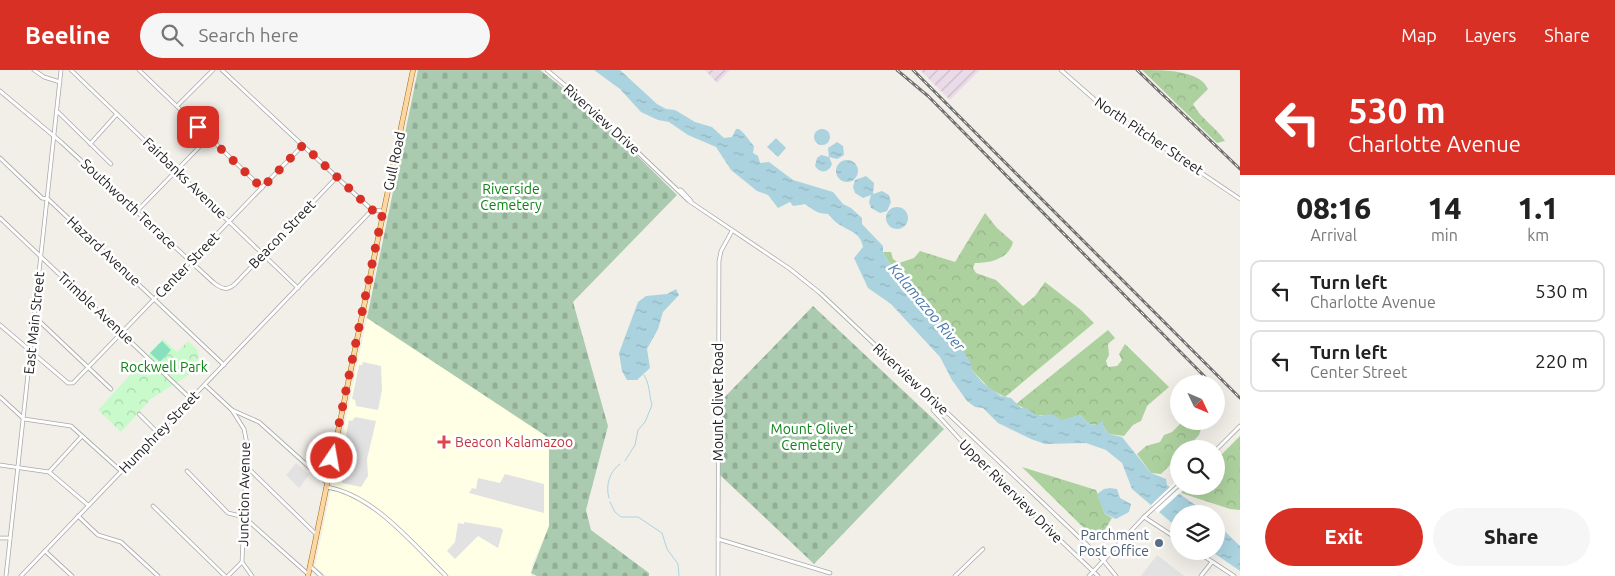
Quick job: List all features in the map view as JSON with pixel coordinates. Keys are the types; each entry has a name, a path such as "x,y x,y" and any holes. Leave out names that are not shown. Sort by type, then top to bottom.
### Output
{"main road":[{"name":"Gull Road","path":"308,575 413,70"}],"street":[{"path":"34,70 44,77 60,82"},
{"name":"East Main Street","path":"6,576 61,70"},
{"name":"Fairbanks Avenue","path":"71,70 298,288"},
{"path":"177,106 212,70"},
{"path":"222,70 372,210 383,211"},
{"name":"Riverview Drive","path":"547,70 585,102 678,190 688,196 691,201 808,283 935,400 1103,560 1116,576"},
{"name":"North Pitcher Street","path":"1061,70 1102,106 1240,199"},
{"path":"142,71 262,188"},
{"name":"Southworth Terrace","path":"0,91 137,211 190,261 219,286 227,289"},
{"path":"57,112 111,164"},
{"path":"90,144 117,114"},
{"path":"137,211 209,137"},
{"name":"Center Street","path":"31,353 71,384 303,145"},
{"name":"Hazard Avenue","path":"0,158 42,198 48,198 224,365"},
{"name":"Beacon Street","path":"227,289 235,284 336,178"},
{"name":"Humphrey Street","path":"21,576 372,210"},
{"name":"Trimble Avenue","path":"0,218 191,399"},
{"name":"Mount Olivet Road","path":"718,576 718,261 732,231"},
{"path":"35,318 111,389"},
{"path":"0,325 31,353"},
{"path":"205,385 232,410 259,422 326,485 348,493 372,507 446,576"},
{"path":"0,398 24,419 66,424 121,471"},
{"name":"Upper Riverview Drive","path":"935,400 933,410 940,419 1001,484 1098,576"},
{"name":"Junction Avenue","path":"226,576 242,562 247,468 244,429 232,410"},
{"path":"139,414 158,433"},
{"path":"1225,441 1240,426"},
{"path":"49,472 82,436"},
{"path":"0,465 49,472 88,506"},
{"path":"247,468 316,534"},
{"path":"186,471 228,513 244,517 308,575"},
{"path":"1089,576 1144,517 1170,493"},
{"path":"153,506 226,576"},
{"path":"78,516 98,535 121,542 158,576"},
{"path":"1144,517 1170,534"},
{"path":"0,538 10,538"},
{"path":"718,539 830,573"},
{"path":"955,576 983,549"},
{"path":"45,551 72,576"},
{"path":"1209,560 1234,576"},
{"path":"242,562 244,568 252,576"},
{"path":"1201,576 1212,562"},
{"path":"310,566 321,576"}],"shaded area":[{"path":"705,70 730,70 717,83"},
{"path":"920,70 980,70 950,100"},
{"name":"Beacon Kalamazoo","path":"367,318 546,436 549,448 549,526 532,565 531,576 326,576 315,566"},
{"path":"363,362 381,366 382,390 378,410 356,406 355,400 352,399 359,365 362,365"},
{"path":"355,417 376,421 367,459 368,476 361,487 342,483 342,479 337,479 349,420 352,421"},
{"path":"296,463 309,475 299,488 286,475"},
{"path":"505,474 544,484 544,513 469,493 472,488 476,489 478,478 500,483"},
{"path":"464,522 501,528 503,530 498,548 478,536 455,559 447,551 455,542 458,523 464,524"},
{"path":"1157,555 1184,576 1141,576"}],"green space":[{"name":"Riverside Cemetery","path":"418,70 540,70 592,111 677,195 573,302 608,426 586,510 591,530 649,573 649,576 537,576 531,573 549,526 549,448 546,436 367,318"},
{"path":"1142,70 1180,72 1197,78 1204,83 1208,89 1193,104 1225,141 1217,143"},
{"path":"985,213 997,228 1013,242 1011,248 998,259 975,263 973,268 976,273 996,280 1023,306 1035,296 1045,282 1081,310 1094,323 1005,397 990,389 971,369 953,335 943,328 932,312 914,298 907,284 897,276 883,252 891,252 893,259 899,263 914,258 920,251 955,262"},
{"name":"Mount Olivet Cemetery","path":"813,306 944,429 814,564 720,475 721,401"},
{"path":"1108,330 1115,338 1108,344 1109,355 1106,361 1108,367 1117,366 1122,360 1119,354 1125,344 1169,387 1147,406 1141,421 1133,425 1124,436 1109,434 1103,426 1103,421 1098,425 1089,424 1080,415 1062,421 1042,415 1038,416 1016,404"},
{"name":"Rockwell Park","path":"163,339 177,352 188,341 197,349 199,356 190,374 151,399 121,432 98,410"},
{"path":"162,341 171,350 160,362 150,353"},
{"path":"1174,430 1201,430 1194,440 1170,440 1170,465 1161,474 1151,473 1137,454 1146,446 1160,442 1164,435"},
{"path":"1240,436 1240,510 1230,509 1225,507 1225,505 1218,505 1187,495 1225,495 1225,451"},
{"path":"1022,467 1096,490 1105,514 1112,518 1098,541 1094,538"}],"water":[{"path":"594,70 620,70 657,104 666,109 675,110 695,122 712,127 724,138 732,137 736,129 739,129 754,146 753,153 758,156 760,163 769,162 793,180 833,192 843,204 851,208 862,218 862,224 883,246 883,252 897,276 908,284 914,298 932,312 943,328 953,335 971,363 971,369 983,383 1001,396 1011,398 1021,408 1024,407 1038,416 1052,414 1062,420 1080,415 1089,424 1098,425 1103,420 1103,426 1109,434 1122,437 1151,473 1166,479 1167,485 1170,487 1170,495 1181,495 1195,505 1170,505 1170,521 1132,489 1122,463 1106,450 1086,443 1045,444 998,423 983,408 975,407 967,401 952,380 940,357 891,304 868,288 854,258 863,247 856,234 837,223 828,214 816,211 805,204 793,206 790,202 778,208 768,195 757,191 731,170 716,147 688,135 669,122 658,120 641,112 620,89"},
{"path":"819,129 825,129 830,134 828,143 819,145 814,140 814,134"},
{"path":"776,138 786,148 778,157 767,147"},
{"path":"837,142 843,146 844,155 837,159 829,157 828,148"},
{"path":"821,155 829,157 832,164 827,171 817,169 815,166 817,158"},
{"path":"847,160 855,163 858,171 855,179 847,182 839,179 836,171 839,163"},
{"path":"866,176 874,183 873,194 882,191 889,195 891,202 887,211 880,213 871,208 869,202 871,195 863,198 855,193 853,187 855,180"},
{"path":"897,207 905,210 908,218 905,226 897,229 889,226 886,218 889,210"},
{"path":"676,289 679,295 663,312 658,329 647,349 650,368 637,380 627,380 622,371 619,353 638,302 646,296 667,294"},
{"path":"1104,489 1117,489 1120,498 1131,504 1129,512 1116,519 1105,514 1097,494"},
{"path":"1225,532 1240,546 1240,571 1224,560"}],"pier":[{"path":"1170,487 1170,495 1178,495 1158,513 1151,505"}],"waterway":[{"path":"625,461 635,445 638,430 645,422 652,405 644,375"},
{"path":"609,498 609,479 620,464"},
{"path":"610,502 615,512 621,517 638,517 662,533 667,549 678,564 679,576"}],"railway":[{"path":"897,70 928,96 1203,375"},
{"path":"913,70 1240,398"},
{"path":"1137,70 1240,169"}],"place":[{"name":"Beacon Kalamazoo","path":"444,442"},
{"name":"Parchment Post Office","path":"1159,543"}],"route":[{"path":"198,127 262,188 303,145 372,210 383,211 332,458"}],"water label":[{"name":"Kalamazoo River","path":"927,307"}]}
